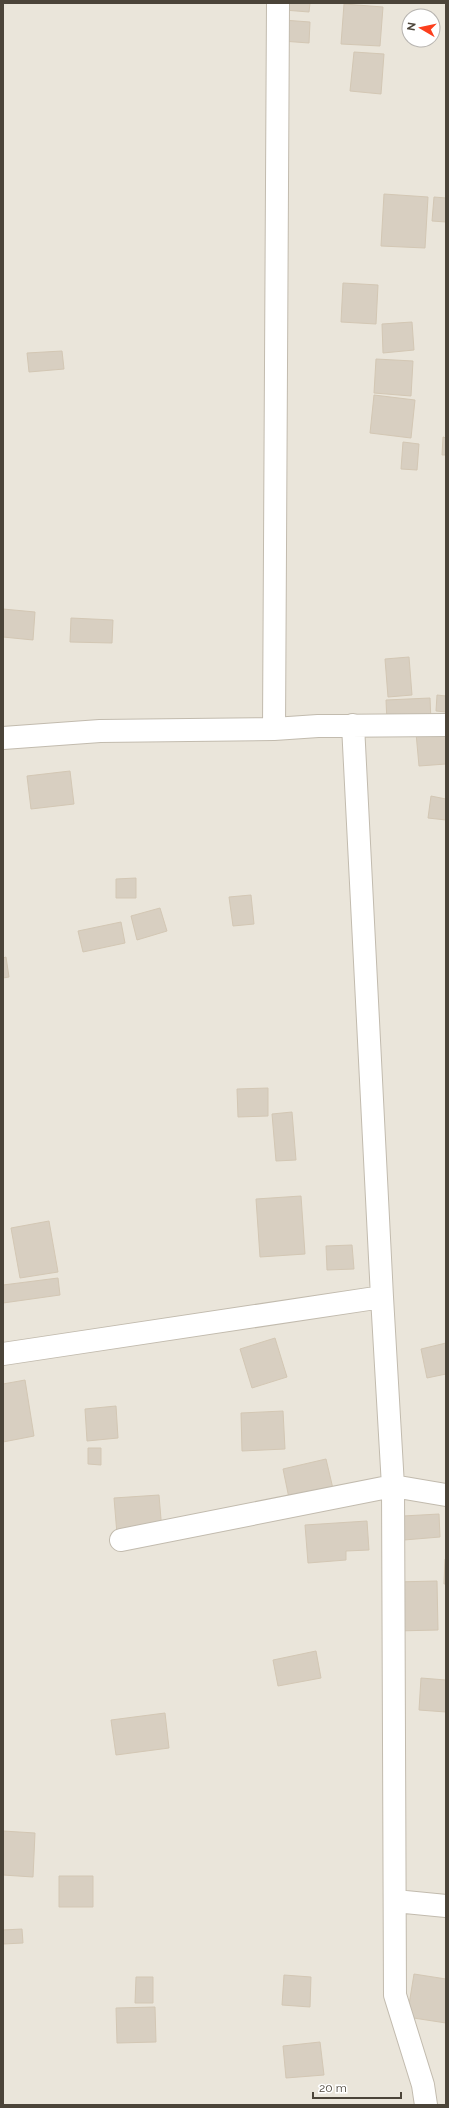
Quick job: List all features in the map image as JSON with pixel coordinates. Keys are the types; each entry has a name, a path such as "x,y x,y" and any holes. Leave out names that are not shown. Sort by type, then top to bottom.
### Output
{"street":[{"path":"274,729 278,3"},
{"path":"3,738 100,731 446,725"},
{"path":"354,726 382,1297 393,1486 395,1995 423,2085 426,2105"},
{"path":"3,1354 382,1297"},
{"path":"121,1540 393,1486 446,1495"},
{"path":"395,1901 446,1906"}],"shaded area":[{"path":"3,3 446,3 446,2105 3,2105"}],"building":[{"path":"284,3 310,3 309,12 284,10"},
{"path":"344,4 383,7 380,46 341,44"},
{"path":"283,20 310,22 309,43 282,41"},
{"path":"354,52 384,54 381,94 350,91"},
{"path":"384,194 428,197 425,248 381,246"},
{"path":"434,197 446,198 446,222 432,221"},
{"path":"343,283 378,285 376,324 341,322"},
{"path":"412,322 414,350 383,353 382,324"},
{"path":"62,351 64,369 29,372 27,353"},
{"path":"376,359 413,361 411,396 374,393"},
{"path":"374,395 415,400 411,438 370,433"},
{"path":"443,437 446,438 446,455 442,455"},
{"path":"403,442 419,444 417,470 401,469"},
{"path":"3,609 35,612 33,640 3,637"},
{"path":"71,618 113,620 112,643 70,642"},
{"path":"409,657 412,695 388,697 385,659"},
{"path":"437,695 446,696 446,712 436,711"},
{"path":"430,698 431,722 387,723 386,700"},
{"path":"446,731 446,764 419,766 416,733"},
{"path":"70,771 74,804 31,809 27,776"},
{"path":"431,796 446,799 446,820 428,818"},
{"path":"136,878 136,898 116,898 116,879"},
{"path":"251,895 254,924 233,926 229,897"},
{"path":"160,908 167,931 137,940 131,916"},
{"path":"121,922 125,943 83,952 78,931"},
{"path":"6,957 9,977 3,978 3,958"},
{"path":"268,1088 268,1116 238,1117 237,1089"},
{"path":"292,1112 296,1160 276,1161 272,1114"},
{"path":"301,1196 305,1254 260,1257 256,1199"},
{"path":"49,1221 58,1272 20,1278 11,1228"},
{"path":"352,1245 354,1269 327,1270 326,1246"},
{"path":"58,1278 60,1295 3,1303 3,1285"},
{"path":"275,1338 287,1377 252,1388 240,1349"},
{"path":"446,1343 446,1374 427,1378 421,1349"},
{"path":"25,1380 34,1436 3,1442 3,1384"},
{"path":"116,1406 118,1438 87,1441 85,1409"},
{"path":"283,1411 285,1449 242,1451 241,1413"},
{"path":"88,1448 101,1448 101,1465 88,1464"},
{"path":"326,1459 334,1493 290,1503 283,1469"},
{"path":"159,1495 162,1531 117,1534 114,1498"},
{"path":"439,1514 440,1537 404,1540 403,1516"},
{"path":"367,1521 369,1550 346,1551 346,1560 308,1563 305,1525"},
{"path":"445,1559 446,1584 444,1584"},
{"path":"437,1581 438,1630 395,1631 394,1582"},
{"path":"316,1651 321,1678 278,1686 273,1660"},
{"path":"421,1678 446,1680 446,1712 419,1710"},
{"path":"165,1713 169,1748 116,1755 111,1720"},
{"path":"3,1831 35,1833 33,1877 3,1875"},
{"path":"59,1876 93,1876 93,1907 59,1907"},
{"path":"22,1929 23,1943 3,1944 3,1930"},
{"path":"414,1974 446,1979 446,2023 407,2017"},
{"path":"284,1975 311,1977 310,2007 282,2005"},
{"path":"136,1977 153,1977 153,2003 135,2003"},
{"path":"155,2007 156,2042 117,2043 116,2008"},
{"path":"320,2042 324,2075 286,2078 283,2046"}]}
